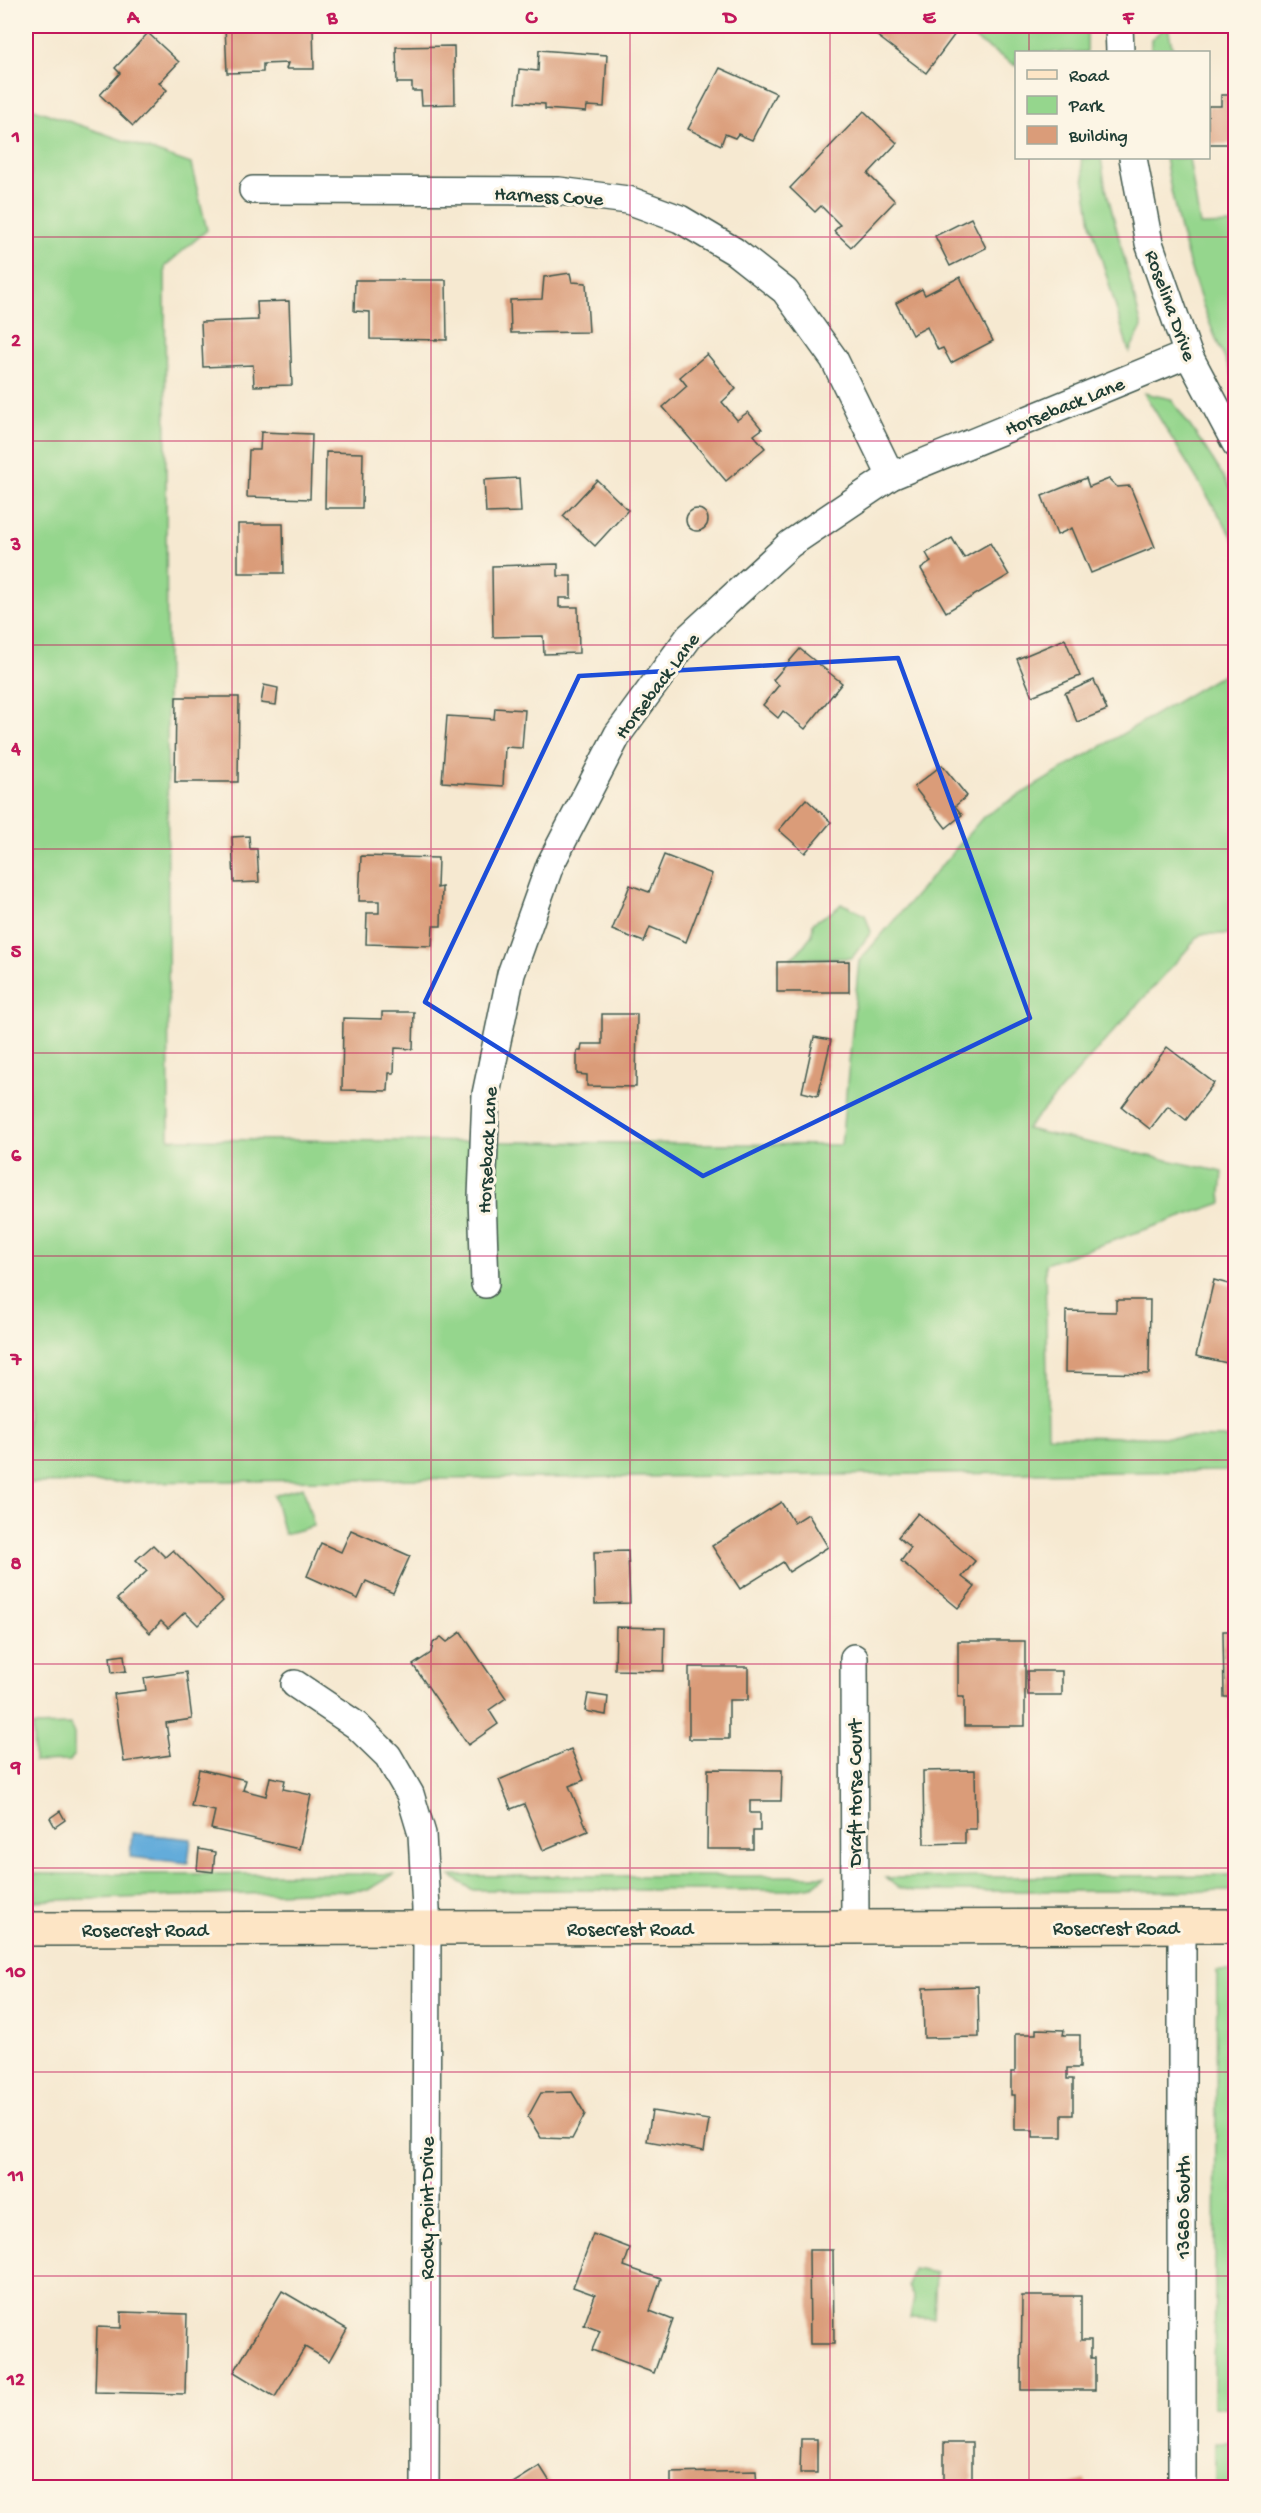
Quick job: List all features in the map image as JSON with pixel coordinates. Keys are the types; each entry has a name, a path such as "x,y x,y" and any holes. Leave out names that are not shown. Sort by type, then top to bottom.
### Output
{"main road":[{"name":"Rosecrest Road","path":"26,1929 1236,1926"}],"street":[{"path":"1119,26 1120,51"},
{"name":"Roselina Drive","path":"1133,159 1149,243 1188,354 1236,444"},
{"name":"Harness Cove","path":"254,190 559,191 628,200 680,219 734,251 785,291 834,359 891,476"},
{"name":"Horseback Lane","path":"485,1284 482,1197 486,1094 511,974 549,865 618,734 688,637 790,544 891,476 1188,354"},
{"name":"Draft Horse Court","path":"854,1658 855,1927"},
{"name":"Rocky Point Drive","path":"295,1684 364,1732 388,1756 413,1804 422,1834 427,1928 425,2487"},
{"name":"13680 South","path":"1182,1926 1182,2487"}],"highlighted area":[{"path":"898,658 1030,1018 703,1176 425,1002 579,676"}],"green space":[{"path":"955,26 1087,26 1087,51 1015,51 1015,65"},
{"path":"1168,26 1173,51 1151,51 1151,40"},
{"path":"31,108 191,164 207,230 165,266 169,1139 841,1145 859,961 984,816 1235,667 1235,934 1201,934 1026,1129 1223,1172 1222,1203 1045,1264 1048,1436 1235,1438 1236,1471 27,1483 26,1739"},
{"path":"1081,159 1101,159 1105,184 1142,327 1129,352 1091,223"},
{"path":"1165,159 1189,159 1200,225 1235,224 1235,380 1211,327 1176,215"},
{"path":"1144,393 1171,399 1235,495 1235,541"},
{"path":"841,904 865,915 871,932 852,958 790,958 800,951 812,935 813,923"},
{"path":"303,1487 314,1526 284,1534 274,1495"},
{"path":"70,1725 74,1734 74,1755 70,1761 34,1762 33,1726"},
{"path":"28,1874 394,1874 368,1890 28,1901"},
{"path":"1235,1875 1235,1891 913,1891 897,1887 886,1878"},
{"path":"451,1876 825,1876 813,1886 788,1890 473,1890"},
{"path":"1217,1971 1236,1971 1235,2407 1214,2407"},
{"path":"913,2269 936,2273 934,2318 910,2317 914,2298 908,2286"},
{"path":"1215,2442 1235,2442 1235,2487 1215,2487"}],"water":[{"path":"132,1833 191,1839 188,1863 130,1857"}],"building":[{"path":"225,26 313,26 314,69 286,69 288,63 263,64 263,72 227,73"},
{"path":"877,26 952,26 958,30 926,73 872,32"},
{"path":"148,33 179,62 159,83 167,90 133,126 100,95 120,73 115,68"},
{"path":"454,46 455,104 422,105 421,91 412,91 412,83 397,83 396,47"},
{"path":"539,50 607,55 604,107 587,106 586,112 545,109 545,104 516,102 519,69 538,71"},
{"path":"720,68 776,93 752,140 738,134 735,138 725,134 721,145 688,129"},
{"path":"1232,85 1236,85 1236,144 1210,144 1210,106 1221,106 1221,95 1232,95"},
{"path":"864,111 897,143 868,174 895,201 851,247 834,231 840,225 821,206 815,212 790,188"},
{"path":"971,218 986,248 950,266 935,236"},
{"path":"570,273 572,282 586,283 589,332 511,333 510,300 542,299 544,277"},
{"path":"960,277 993,341 951,363 943,348 938,350 927,327 912,335 896,303 922,289 925,295"},
{"path":"355,280 446,280 447,340 370,339 370,312 354,311"},
{"path":"289,301 292,385 254,386 253,365 203,367 201,322 258,320 257,302"},
{"path":"707,354 736,389 722,402 737,420 748,412 762,429 754,435 765,448 726,481 663,407 687,386 680,377"},
{"path":"261,432 312,434 310,499 247,497 249,450 260,450"},
{"path":"326,452 363,453 362,508 325,508"},
{"path":"519,478 521,512 486,513 484,480"},
{"path":"1086,478 1089,487 1109,479 1117,487 1130,486 1155,547 1091,573 1072,528 1057,535 1042,496"},
{"path":"597,480 628,510 595,546 563,516"},
{"path":"697,509 705,512 708,520 705,528 697,531 689,528 686,520 689,512"},
{"path":"238,524 283,524 284,573 238,573"},
{"path":"952,538 964,558 990,543 1009,575 946,612 921,569 931,562 926,553"},
{"path":"558,564 558,576 571,576 571,598 559,598 559,607 578,607 579,653 544,654 543,636 493,637 492,566"},
{"path":"1065,639 1080,676 1032,696 1017,659"},
{"path":"800,649 842,683 805,729 783,711 778,718 763,705 779,685 773,680"},
{"path":"1094,680 1107,710 1077,722 1065,693"},
{"path":"264,685 278,688 276,705 261,703"},
{"path":"176,697 239,697 238,782 175,782"},
{"path":"495,708 525,710 522,748 505,747 503,786 442,782 447,716 494,719"},
{"path":"942,765 967,796 955,806 962,815 946,828 914,787"},
{"path":"806,799 831,822 805,853 779,830"},
{"path":"249,836 250,849 257,849 259,882 234,883 232,837"},
{"path":"664,855 712,874 686,942 650,927 644,942 612,930 630,885 649,892"},
{"path":"361,856 438,858 437,888 442,887 441,926 433,926 432,946 366,944 367,913 379,913 379,901 359,901"},
{"path":"849,961 849,992 777,992 777,962"},
{"path":"382,1012 414,1012 413,1049 395,1048 394,1073 389,1073 388,1091 342,1090 343,1018 382,1019"},
{"path":"602,1014 637,1014 636,1087 587,1086 587,1075 577,1074 577,1051 581,1051 582,1044 602,1044"},
{"path":"814,1037 831,1040 818,1096 802,1092"},
{"path":"1167,1047 1214,1083 1186,1120 1168,1106 1150,1129 1122,1107"},
{"path":"1214,1280 1236,1286 1236,1365 1196,1356"},
{"path":"1116,1300 1150,1300 1149,1374 1065,1372 1066,1311 1116,1312"},
{"path":"781,1502 794,1523 808,1514 828,1547 789,1572 783,1562 740,1589 712,1546"},
{"path":"918,1513 975,1561 962,1577 975,1587 958,1608 901,1561 911,1548 898,1537"},
{"path":"351,1530 410,1556 393,1593 366,1581 358,1599 307,1576 321,1543 341,1552"},
{"path":"153,1545 165,1557 173,1550 223,1601 198,1625 185,1612 168,1628 161,1621 150,1633 117,1599 147,1571 136,1560"},
{"path":"628,1551 630,1603 595,1604 594,1552"},
{"path":"616,1627 665,1628 664,1671 615,1670"},
{"path":"1223,1631 1236,1631 1236,1722 1229,1722 1229,1697 1224,1697"},
{"path":"461,1632 506,1698 489,1710 498,1724 468,1745 413,1665 431,1653 433,1643 441,1637 447,1642"},
{"path":"958,1641 1025,1641 1025,1726 964,1726 964,1697 958,1697"},
{"path":"124,1655 126,1671 112,1673 110,1657"},
{"path":"689,1667 748,1667 748,1700 729,1700 729,1739 689,1739"},
{"path":"1027,1671 1062,1671 1062,1695 1028,1695"},
{"path":"186,1672 192,1719 166,1723 171,1755 124,1762 114,1694 146,1690 144,1678"},
{"path":"588,1694 608,1697 606,1715 585,1711"},
{"path":"571,1749 584,1780 569,1786 588,1831 543,1850 524,1804 511,1809 499,1780"},
{"path":"199,1769 246,1780 243,1790 266,1796 270,1777 285,1780 283,1789 311,1795 299,1849 211,1829 215,1811 191,1806"},
{"path":"708,1769 782,1770 781,1801 750,1801 750,1813 760,1813 760,1831 753,1831 753,1849 707,1849"},
{"path":"975,1770 976,1829 965,1829 965,1843 924,1844 923,1771"},
{"path":"1233,1793 1236,1793 1236,1848 1233,1848"},
{"path":"60,1811 65,1820 55,1827 50,1818"},
{"path":"199,1849 215,1852 213,1872 197,1870"},
{"path":"978,1986 979,2037 924,2038 923,1988"},
{"path":"1036,2029 1064,2030 1063,2035 1080,2035 1080,2068 1067,2068 1067,2079 1073,2079 1073,2115 1062,2115 1062,2137 1033,2137 1033,2130 1015,2130 1015,2095 1011,2095 1011,2072 1015,2072 1015,2034 1036,2034"},
{"path":"572,2092 585,2114 572,2139 541,2138 528,2117 541,2093"},
{"path":"652,2111 709,2120 704,2151 647,2141"},
{"path":"593,2234 630,2248 624,2266 661,2279 650,2311 673,2320 654,2373 592,2350 600,2331 584,2325 595,2295 573,2287"},
{"path":"809,2250 833,2250 834,2344 810,2344"},
{"path":"282,2291 347,2329 329,2361 305,2347 275,2397 234,2372"},
{"path":"1022,2296 1081,2296 1081,2340 1091,2340 1091,2358 1095,2358 1095,2390 1021,2390"},
{"path":"121,2312 187,2314 185,2394 95,2392 97,2327 121,2328"},
{"path":"801,2439 817,2439 817,2473 800,2473"},
{"path":"944,2443 972,2443 972,2488 944,2488"},
{"path":"540,2466 554,2488 505,2488"},
{"path":"756,2471 757,2488 671,2488 671,2473"},
{"path":"1085,2480 1087,2488 1061,2488 1061,2487"}]}
